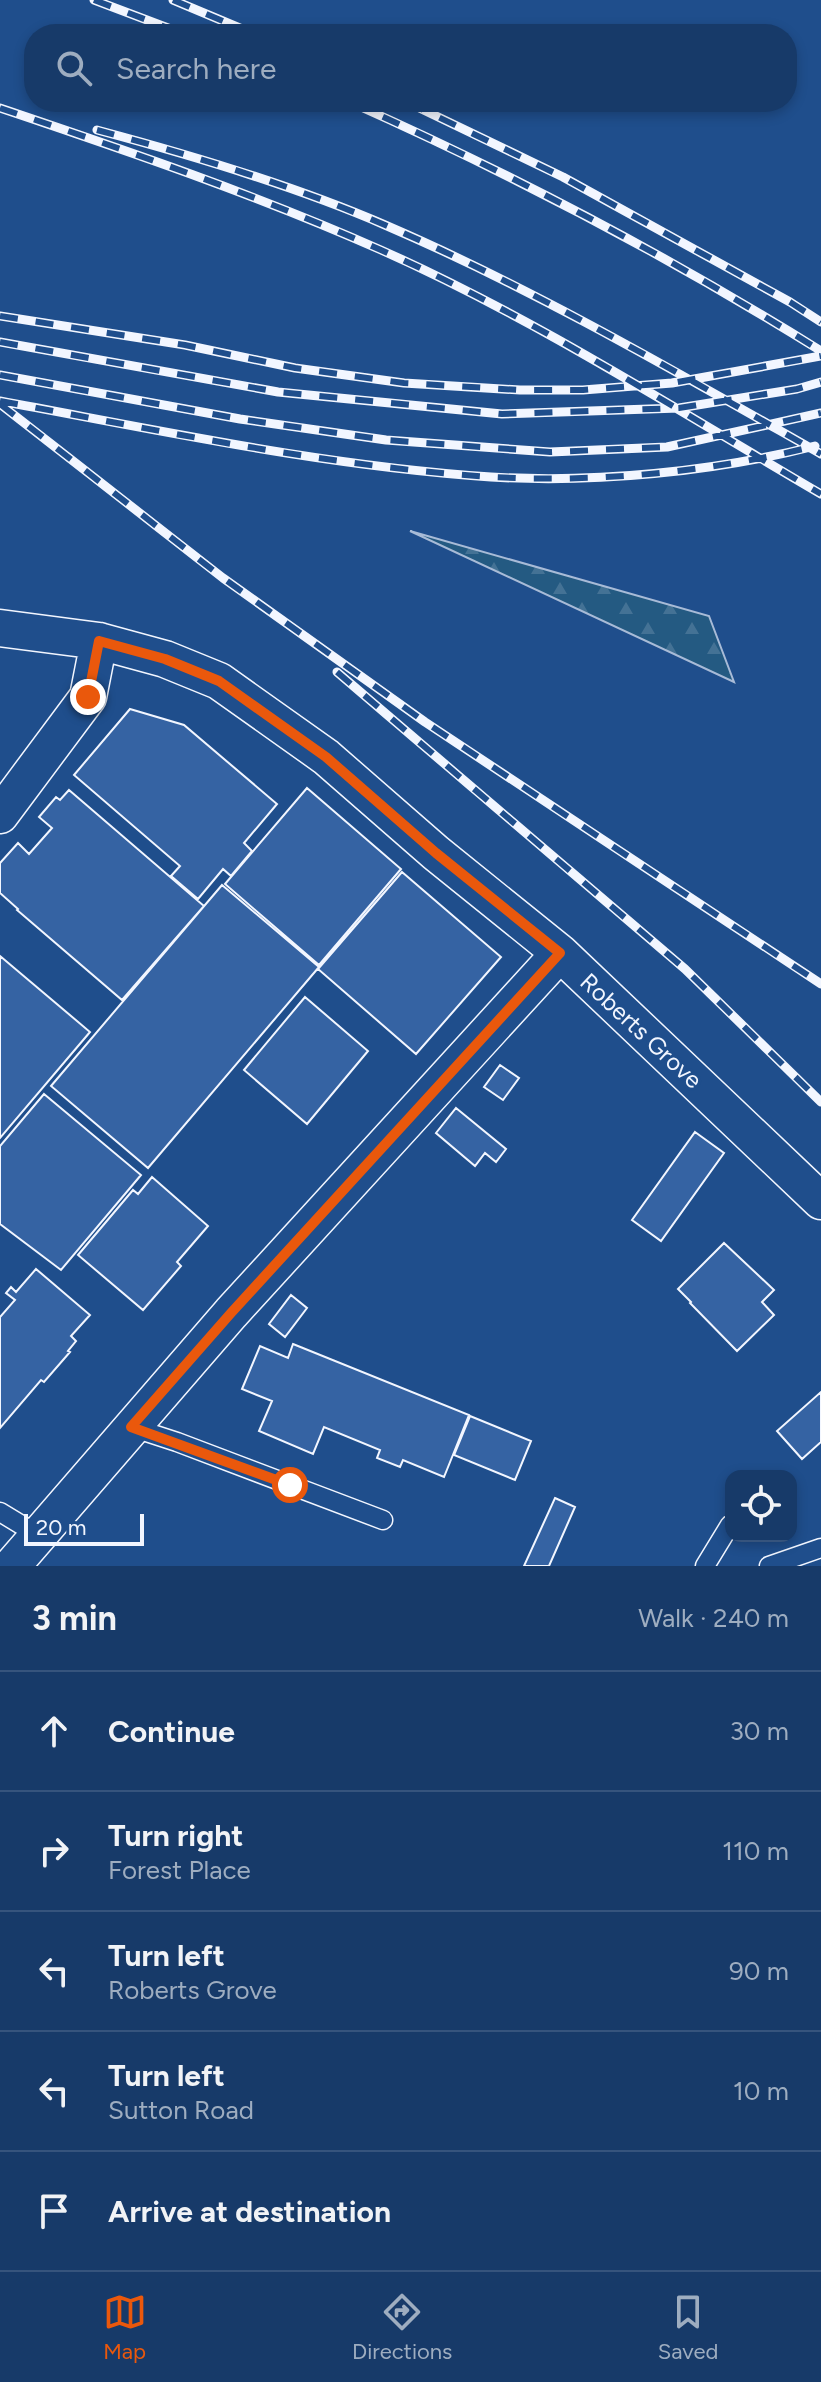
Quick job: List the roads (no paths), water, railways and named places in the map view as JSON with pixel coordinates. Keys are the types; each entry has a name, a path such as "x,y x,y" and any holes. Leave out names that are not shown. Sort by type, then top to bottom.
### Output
{"street":[{"name":"Roberts Grove","path":"0,628 99,641 165,659 219,681 326,757 436,853 560,953 821,1201"},
{"path":"0,815 88,697 99,641"},
{"path":"12,1566 231,1313 560,953"}],"lane":[{"path":"131,1427 383,1520"},
{"path":"0,1512 38,1535"},
{"path":"705,1566 725,1533"},
{"path":"769,1566 821,1548"}],"railway":[{"path":"94,0 158,24"},
{"path":"173,0 230,24"},
{"path":"0,108 240,192 381,250 549,335 821,494"},
{"path":"372,112 590,218 821,351"},
{"path":"428,112 563,177 821,322"},
{"path":"97,130 242,172 315,197 441,250 552,305 821,454"},
{"path":"0,316 185,345 295,368 404,383 520,390 583,390 672,383 821,356"},
{"path":"0,342 278,392 502,414 679,408 797,389 821,382"},
{"path":"0,375 240,419 386,440 550,452 667,447 821,413"},
{"path":"0,401 306,456 491,477 572,478 654,474 736,463 815,446"},
{"path":"0,404 223,578 425,722 821,984"},
{"path":"337,672 685,969 821,1102"}]}
